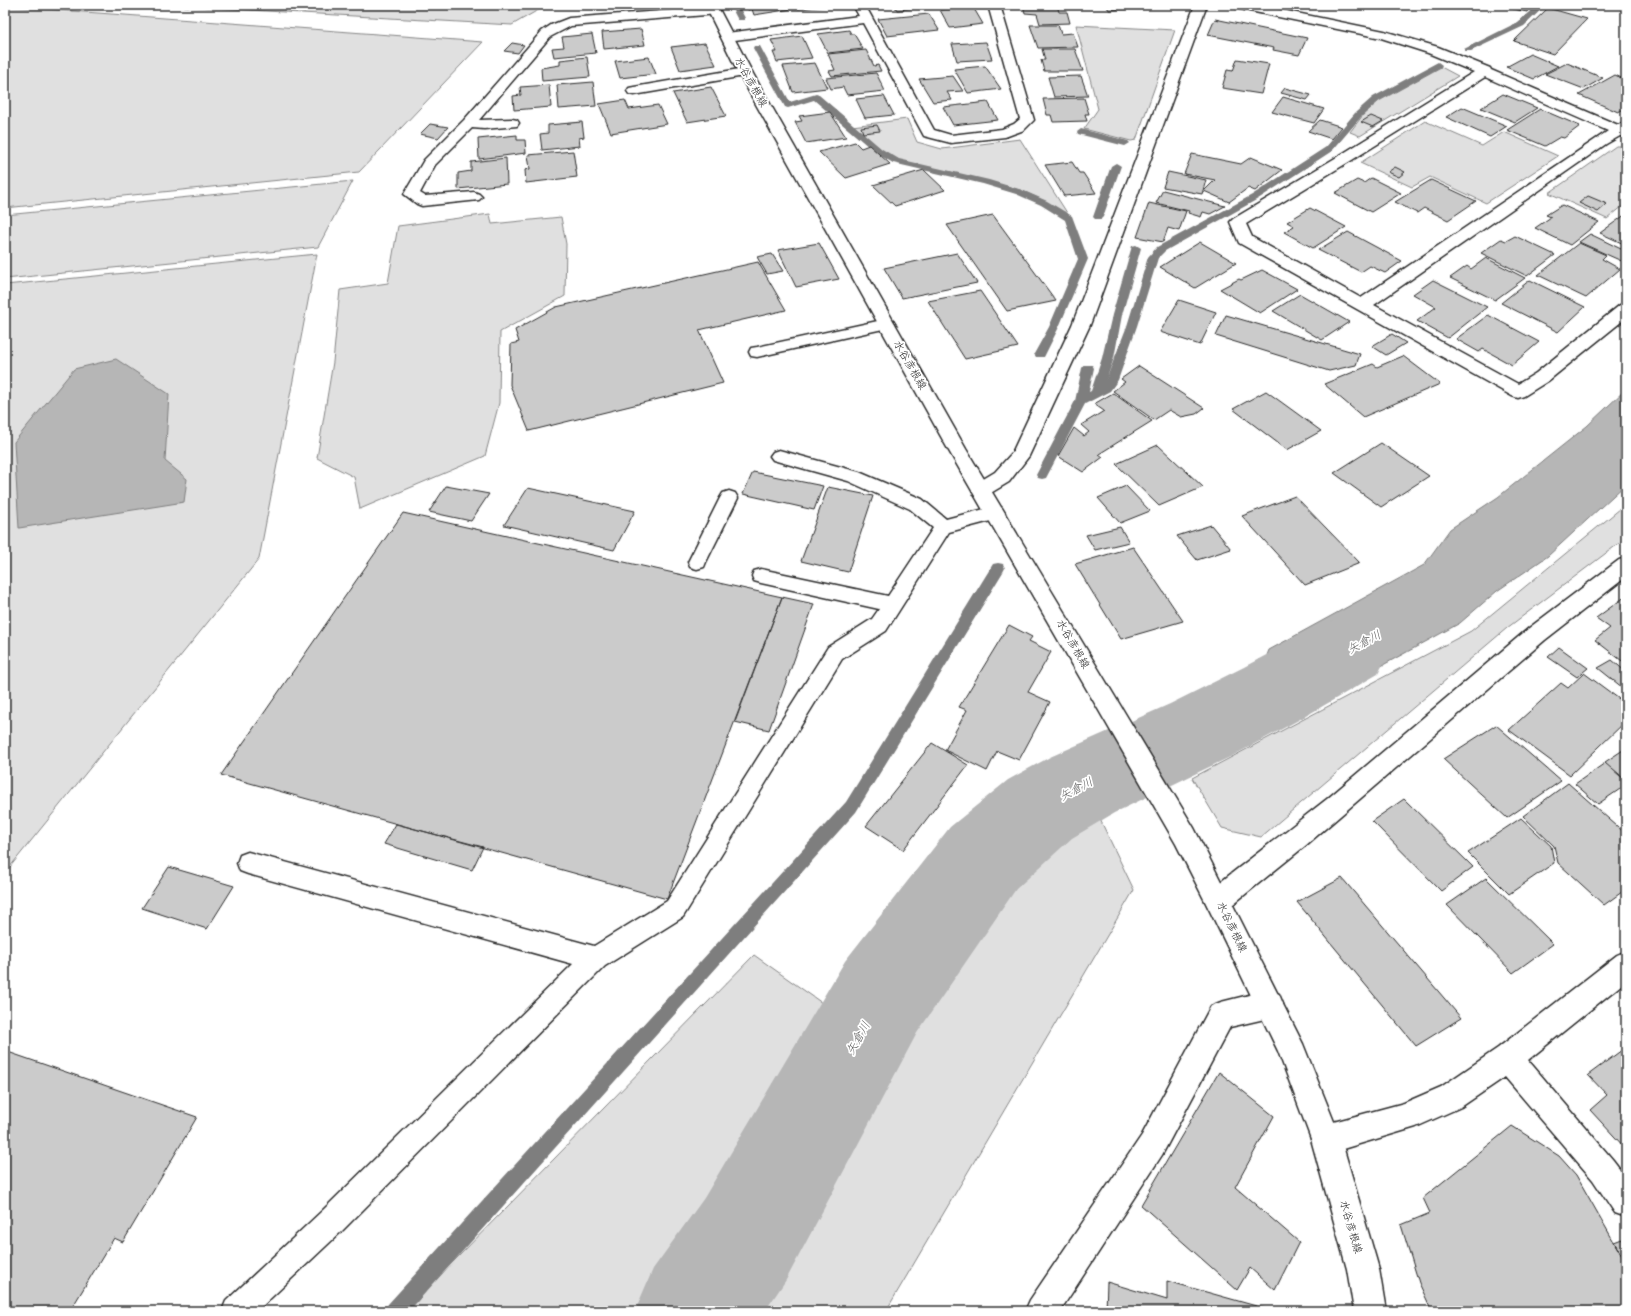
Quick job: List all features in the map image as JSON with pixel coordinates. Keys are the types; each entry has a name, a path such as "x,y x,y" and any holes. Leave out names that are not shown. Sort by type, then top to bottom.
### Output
{"street":[{"path":"859,5 929,133 951,139 1005,133 1019,128 1027,120 994,5"},
{"path":"982,489 1002,477 1020,456 1081,325 1201,5"},
{"path":"1240,5 1384,35 1434,50 1624,130"},
{"path":"474,197 422,202 412,194 429,163 469,123 546,34 569,22 714,8"},
{"name":"水谷彦根線","path":"714,8 745,72 887,324 1185,836 1218,900 1289,1044 1326,1139 1363,1269 1370,1311"},
{"path":"727,37 866,19"},
{"path":"1485,71 1347,157 1238,222 1245,240 1518,392 1542,377 1626,309"},
{"path":"634,91 745,72"},
{"path":"469,123 484,125 512,123"},
{"path":"1362,305 1595,145 1624,130"},
{"path":"1218,900 1258,870 1376,773 1526,642 1626,566"},
{"path":"1326,1139 1406,1117 1451,1097 1508,1058 1626,964"},
{"path":"1041,1311 1152,1145 1221,1016 1269,1004"},
{"path":"1508,1058 1603,1170 1626,1202"}],"lane":[{"path":"757,352 887,324"},
{"path":"779,456 853,476 916,504 943,527"},
{"path":"697,562 729,498"},
{"path":"236,1311 333,1220 596,958 675,909 835,653 879,625 943,527 996,513"},
{"path":"762,576 893,605"},
{"path":"248,863 596,958"}],"shaded area":[{"path":"161,5 547,5 512,25"},
{"path":"5,6 483,42 359,172 5,208"},
{"path":"1076,25 1175,30 1136,140 1131,141 1084,129 1098,109"},
{"path":"1441,67 1458,76 1360,136 1350,132 1363,115 1379,101"},
{"path":"907,119 917,142 942,149 1020,139 1069,216 1045,201 1020,190 899,161 882,150 852,126"},
{"path":"1425,121 1482,146 1504,132 1558,156 1486,203 1430,177 1412,187 1360,163"},
{"path":"1616,146 1626,146 1626,207 1623,206 1607,219 1549,193"},
{"path":"353,181 318,247 5,279 5,215"},
{"path":"490,214 492,224 561,217 566,244 565,296 500,332 499,403 485,456 360,509 354,477 317,458 333,362 340,290 388,283 398,226"},
{"path":"317,254 259,559 5,873 5,285"},
{"path":"1626,504 1626,538 1507,628 1261,837 1222,828 1192,778 1471,631"},
{"path":"1073,763 1134,890 886,1311 405,1311 754,955 846,1020 951,879"}],"water":[{"path":"116,359 169,394 165,461 187,479 184,502 19,528 14,442 74,369"},
{"path":"1626,389 1626,484 1548,556 1497,591 1460,623 1231,748 1269,650 1424,565 1450,529 1498,497 1587,426"}],"building":[{"path":"745,5 790,5 792,9 754,15 752,9 748,10"},
{"path":"797,5 828,5 828,6 798,9"},
{"path":"894,5 926,5 927,7 897,10"},
{"path":"1023,5 1057,5 1059,12 1067,12 1070,23 1040,24 1037,14 1025,13"},
{"path":"1106,5 1130,5 1132,9 1109,10"},
{"path":"1496,5 1530,5 1527,12"},
{"path":"973,7 983,24 950,28 940,10"},
{"path":"1548,8 1587,19 1553,54 1514,41"},
{"path":"929,14 939,30 887,36 878,19"},
{"path":"1215,19 1307,38 1299,55 1273,50 1274,48 1208,35"},
{"path":"1030,25 1058,25 1061,34 1073,33 1078,47 1038,48"},
{"path":"641,29 645,45 604,49 602,32"},
{"path":"849,30 851,34 854,34 863,49 828,53 818,34"},
{"path":"592,34 596,53 554,57 552,48 564,47 562,37"},
{"path":"802,36 812,58 777,62 773,52 777,52 771,40"},
{"path":"986,42 992,59 957,61 952,44"},
{"path":"512,43 524,45 518,53 504,51"},
{"path":"705,43 716,65 680,70 671,47"},
{"path":"1042,49 1075,49 1083,71 1044,71 1041,60 1045,60"},
{"path":"866,50 874,66 878,65 881,71 832,76 829,71 835,70 828,54"},
{"path":"1530,54 1558,66 1534,79 1506,67"},
{"path":"587,57 590,77 542,81 541,68 560,65 560,60"},
{"path":"649,57 656,74 620,78 615,61"},
{"path":"1237,59 1269,64 1261,94 1222,88 1227,70 1233,71"},
{"path":"815,63 827,88 793,92 783,66"},
{"path":"1567,63 1603,78 1584,89 1545,74"},
{"path":"985,66 1001,89 968,93 954,69"},
{"path":"876,73 885,91 847,95 843,87 831,89 826,78"},
{"path":"1615,75 1626,80 1626,108 1618,112 1579,95"},
{"path":"953,76 963,91 947,92 952,100 933,102 919,79"},
{"path":"1081,76 1088,96 1054,97 1048,77"},
{"path":"593,82 596,106 559,109 557,85"},
{"path":"549,85 551,107 514,110 513,96 521,95 520,87"},
{"path":"711,87 726,116 687,122 673,93"},
{"path":"1285,88 1311,95 1307,100 1281,93"},
{"path":"1503,94 1537,108 1515,122 1481,108"},
{"path":"884,96 894,115 865,118 856,99"},
{"path":"1283,97 1324,109 1314,123 1272,112"},
{"path":"1084,98 1089,114 1085,114 1087,121 1053,122 1051,115 1047,115 1043,99"},
{"path":"625,100 629,109 658,105 667,124 611,133 599,104"},
{"path":"988,102 998,120 953,125 943,107"},
{"path":"1462,107 1507,126 1490,137 1446,117"},
{"path":"1540,109 1580,126 1564,138 1560,137 1545,146 1507,130"},
{"path":"830,112 846,137 806,143 795,122 802,121 799,116"},
{"path":"1371,116 1383,121 1373,127 1361,122"},
{"path":"1320,120 1342,127 1332,139 1308,131"},
{"path":"582,122 584,137 579,138 580,146 542,150 540,134 548,133 548,125"},
{"path":"430,124 448,127 438,138 420,134"},
{"path":"877,125 880,131 863,133 861,127"},
{"path":"517,135 517,140 525,140 526,153 479,159 478,139"},
{"path":"855,142 861,148 869,145 890,164 846,178 819,152"},
{"path":"573,151 577,177 526,183 525,170 530,169 528,155"},
{"path":"1192,154 1241,164 1251,157 1282,170 1255,191 1248,188 1229,202 1204,191 1215,180 1184,174"},
{"path":"506,158 507,184 458,189 458,173 471,171 471,162"},
{"path":"1072,162 1079,173 1083,173 1096,193 1064,196 1045,165"},
{"path":"1395,167 1405,172 1399,177 1388,172"},
{"path":"924,170 945,190 895,206 873,185"},
{"path":"1168,172 1206,180 1202,194 1163,187"},
{"path":"1371,178 1401,193 1371,212 1335,193 1357,180 1364,183"},
{"path":"1431,180 1476,201 1448,220 1424,208 1417,213 1395,202"},
{"path":"1163,190 1225,206 1210,214 1203,212 1201,217 1188,213 1189,211 1156,203"},
{"path":"1588,196 1607,204 1598,212 1579,203"},
{"path":"1149,203 1186,211 1179,231 1168,228 1163,242 1137,237"},
{"path":"1562,205 1599,222 1570,245 1535,228 1551,217 1546,215"},
{"path":"1310,208 1346,227 1313,248 1284,232 1294,226 1287,222"},
{"path":"1626,214 1626,245 1600,233"},
{"path":"993,215 1056,301 1007,311 947,225"},
{"path":"1348,232 1402,261 1385,273 1370,266 1361,272 1318,250"},
{"path":"1590,234 1621,249 1624,246 1626,247 1626,263 1579,242"},
{"path":"1515,236 1555,255 1527,276 1481,253 1501,239 1506,241"},
{"path":"1200,242 1236,263 1195,288 1160,267"},
{"path":"819,243 839,279 796,287 778,250"},
{"path":"1579,243 1606,255 1602,259 1620,269 1586,298 1538,275"},
{"path":"957,253 977,283 902,298 884,268"},
{"path":"772,254 783,271 767,274 757,257"},
{"path":"1486,258 1525,278 1495,300 1450,278 1467,266 1471,269"},
{"path":"758,262 786,310 699,330 723,383 529,431 510,385 511,344 519,342 515,330 556,307"},
{"path":"1262,270 1297,289 1260,313 1220,289 1239,279 1241,280"},
{"path":"1433,280 1487,307 1448,338 1417,321 1436,307 1413,294"},
{"path":"1530,280 1585,307 1558,332 1501,303"},
{"path":"980,291 1018,347 965,359 928,301"},
{"path":"1300,294 1349,322 1322,340 1273,311"},
{"path":"1179,300 1216,312 1200,345 1160,332"},
{"path":"1226,315 1360,354 1356,365 1329,371 1216,336"},
{"path":"1488,315 1539,342 1512,365 1483,349 1479,352 1456,339"},
{"path":"1392,334 1406,343 1386,355 1372,346"},
{"path":"1403,356 1440,384 1363,417 1324,384 1373,364 1377,367"},
{"path":"1139,366 1204,408 1196,414 1181,417 1169,410 1154,420 1113,391 1125,382 1121,379"},
{"path":"1266,391 1321,431 1287,450 1233,409"},
{"path":"1113,393 1152,421 1099,454 1103,457 1083,472 1058,456 1074,428 1084,436 1089,432 1081,425 1104,411 1094,404"},
{"path":"1381,443 1429,476 1381,507 1334,473"},
{"path":"1158,445 1203,487 1159,506 1116,464"},
{"path":"753,472 823,486 814,510 743,494"},
{"path":"446,486 489,494 471,521 429,512"},
{"path":"1126,486 1150,511 1120,523 1098,498"},
{"path":"828,487 873,496 848,572 801,561"},
{"path":"528,488 635,511 614,550 504,525"},
{"path":"1295,496 1360,563 1305,585 1242,516"},
{"path":"403,513 782,597 667,899 221,775"},
{"path":"1211,525 1231,549 1197,560 1177,536"},
{"path":"1120,527 1129,542 1095,550 1086,535"},
{"path":"1133,547 1183,621 1121,639 1075,564"},
{"path":"1626,596 1626,664 1595,640 1610,628 1596,618"},
{"path":"782,597 814,604 769,730 735,722"},
{"path":"1009,625 1032,637 1029,641 1051,652 1028,692 1050,702 1019,760 997,751 987,771 945,750 967,710 959,707"},
{"path":"1559,647 1588,668 1577,677 1548,657"},
{"path":"1612,660 1626,672 1626,686 1623,688 1598,668"},
{"path":"1584,673 1626,704 1626,721 1570,775 1509,730 1561,683 1568,688"},
{"path":"1496,725 1561,781 1507,818 1443,759"},
{"path":"932,743 968,765 903,850 866,826"},
{"path":"1626,748 1626,780 1605,762"},
{"path":"1605,763 1626,781 1626,785 1598,804 1575,784"},
{"path":"1568,783 1626,834 1626,889 1604,905 1558,863 1554,846 1523,816"},
{"path":"1404,799 1473,867 1441,891 1372,821"},
{"path":"1521,818 1551,846 1554,863 1509,894 1468,853"},
{"path":"396,824 483,847 472,870 384,844"},
{"path":"169,867 234,886 207,929 142,908"},
{"path":"1342,878 1461,1018 1416,1046 1297,902"},
{"path":"1486,878 1553,944 1513,973 1447,905"},
{"path":"1626,1047 1626,1149 1590,1110 1607,1095 1588,1075"},
{"path":"5,1051 197,1117 123,1242 114,1238 70,1311 5,1311"},
{"path":"1219,1072 1274,1116 1235,1187 1299,1242 1275,1290 1250,1268 1237,1290 1141,1205"},
{"path":"1512,1126 1559,1156 1576,1175 1626,1263 1626,1311 1432,1311 1419,1283 1401,1225 1430,1213 1423,1198"},
{"path":"1622,1239 1626,1245 1626,1263 1614,1242"},
{"path":"1167,1281 1274,1311 1106,1311 1107,1282 1167,1300"}],"waterway":[{"path":"734,5 741,18"},
{"path":"1468,49 1521,24 1542,5"},
{"path":"757,48 788,105 816,97 879,151 896,161 986,182 1019,192 1044,203 1069,218 1083,259 1054,327 1040,354"},
{"path":"1081,401 1106,388 1112,380 1132,326 1153,257 1161,249 1255,197 1329,149 1358,115 1376,99 1438,65"},
{"path":"1081,132 1125,143"},
{"path":"1098,217 1116,166"},
{"path":"1096,393 1108,358 1117,315 1136,248"},
{"path":"1081,401 1088,368"},
{"path":"1042,475 1081,401"},
{"path":"395,1311 851,807 998,568"},
{"name":"矢倉川","path":"695,1311 745,1239 881,997 983,858 1040,809 1082,785 1201,730 1274,692 1349,650"}]}
